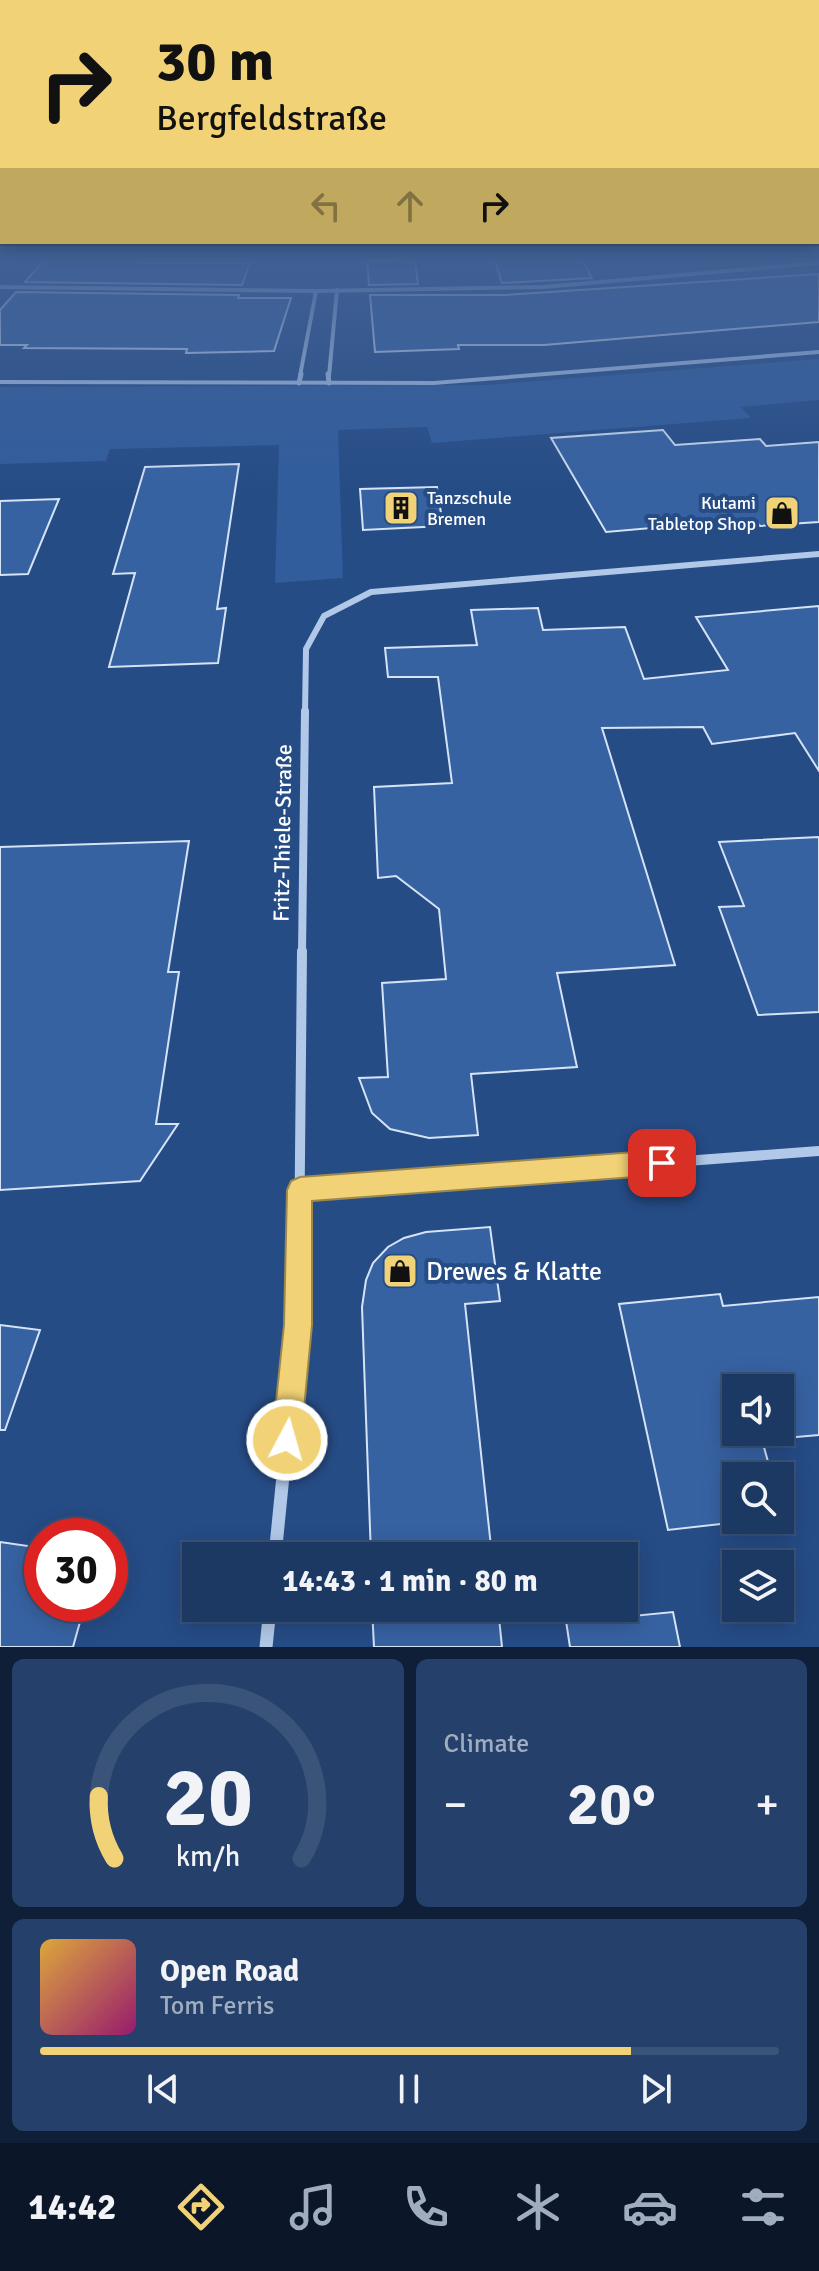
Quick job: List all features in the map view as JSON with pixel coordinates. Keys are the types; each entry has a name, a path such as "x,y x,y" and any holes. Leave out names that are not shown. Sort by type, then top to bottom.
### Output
{"street":[{"path":"299,383 308,336"},
{"path":"329,383 332,336"},
{"path":"0,382 329,383 499,379 819,352"},
{"name":"Fritz-Thiele-Straße","path":"276,1542 298,1325 306,649 324,616 371,592 819,554"},
{"path":"300,1190 819,1151"},
{"path":"266,1647 269,1622"}],"shaded area":[{"path":"819,359 819,400 741,407 751,418 432,443 427,427 338,430 343,578 275,583 279,445 110,449 106,461 0,464 0,387 486,385"}],"building":[{"path":"0,336 279,336 274,351 186,353 187,349 24,348 27,345 0,345"},
{"path":"374,336 653,336 544,345 458,345 459,349 375,352"},
{"path":"663,430 675,445 760,439 766,446 819,442 819,522 760,526 754,519 606,532 551,438"},
{"path":"239,464 217,609 226,608 218,663 109,667 135,573 113,574 145,467"},
{"name":"Tanzschule Bremen","path":"437,487 443,526 363,530 360,489"},
{"path":"59,499 28,574 0,575 0,501"},
{"path":"819,606 819,771 795,733 712,744 703,727 602,728 675,965 557,973 577,1067 471,1074 478,1135 429,1138 390,1129 372,1113 359,1078 388,1077 382,983 446,979 439,909 396,876 378,878 374,787 452,783 438,677 388,677 385,648 477,645 471,610 538,608 543,630 625,627 644,679 728,670 696,617"},
{"path":"819,837 819,1012 758,1015 719,907 744,906 719,842"},
{"path":"189,841 168,972 179,972 156,1124 178,1124 140,1181 0,1190 0,847"},
{"path":"490,1227 500,1301 465,1304 490,1542 370,1542 362,1307 366,1280 373,1263 388,1247 404,1238 426,1232"},
{"path":"720,1294 723,1306 819,1297 819,1435 794,1437 794,1374 722,1374 722,1446 764,1446 768,1462 722,1462 722,1524 668,1530 619,1304"},
{"path":"0,1325 40,1330 5,1430 0,1430"},
{"path":"0,1542 24,1545 24,1622 80,1622 73,1647 0,1647"},
{"path":"673,1612 680,1647 570,1647 566,1622 638,1622 638,1616"},
{"path":"373,1622 499,1622 502,1647 374,1647"}],"place":[{"name":"Tanzschule Bremen","path":"401,508"},
{"name":"Kutami Tabletop Shop","path":"782,513"},
{"name":"Drewes & Klatte","path":"400,1271"}],"route":[{"path":"287,1440 298,1325 300,1190 662,1163"}]}
